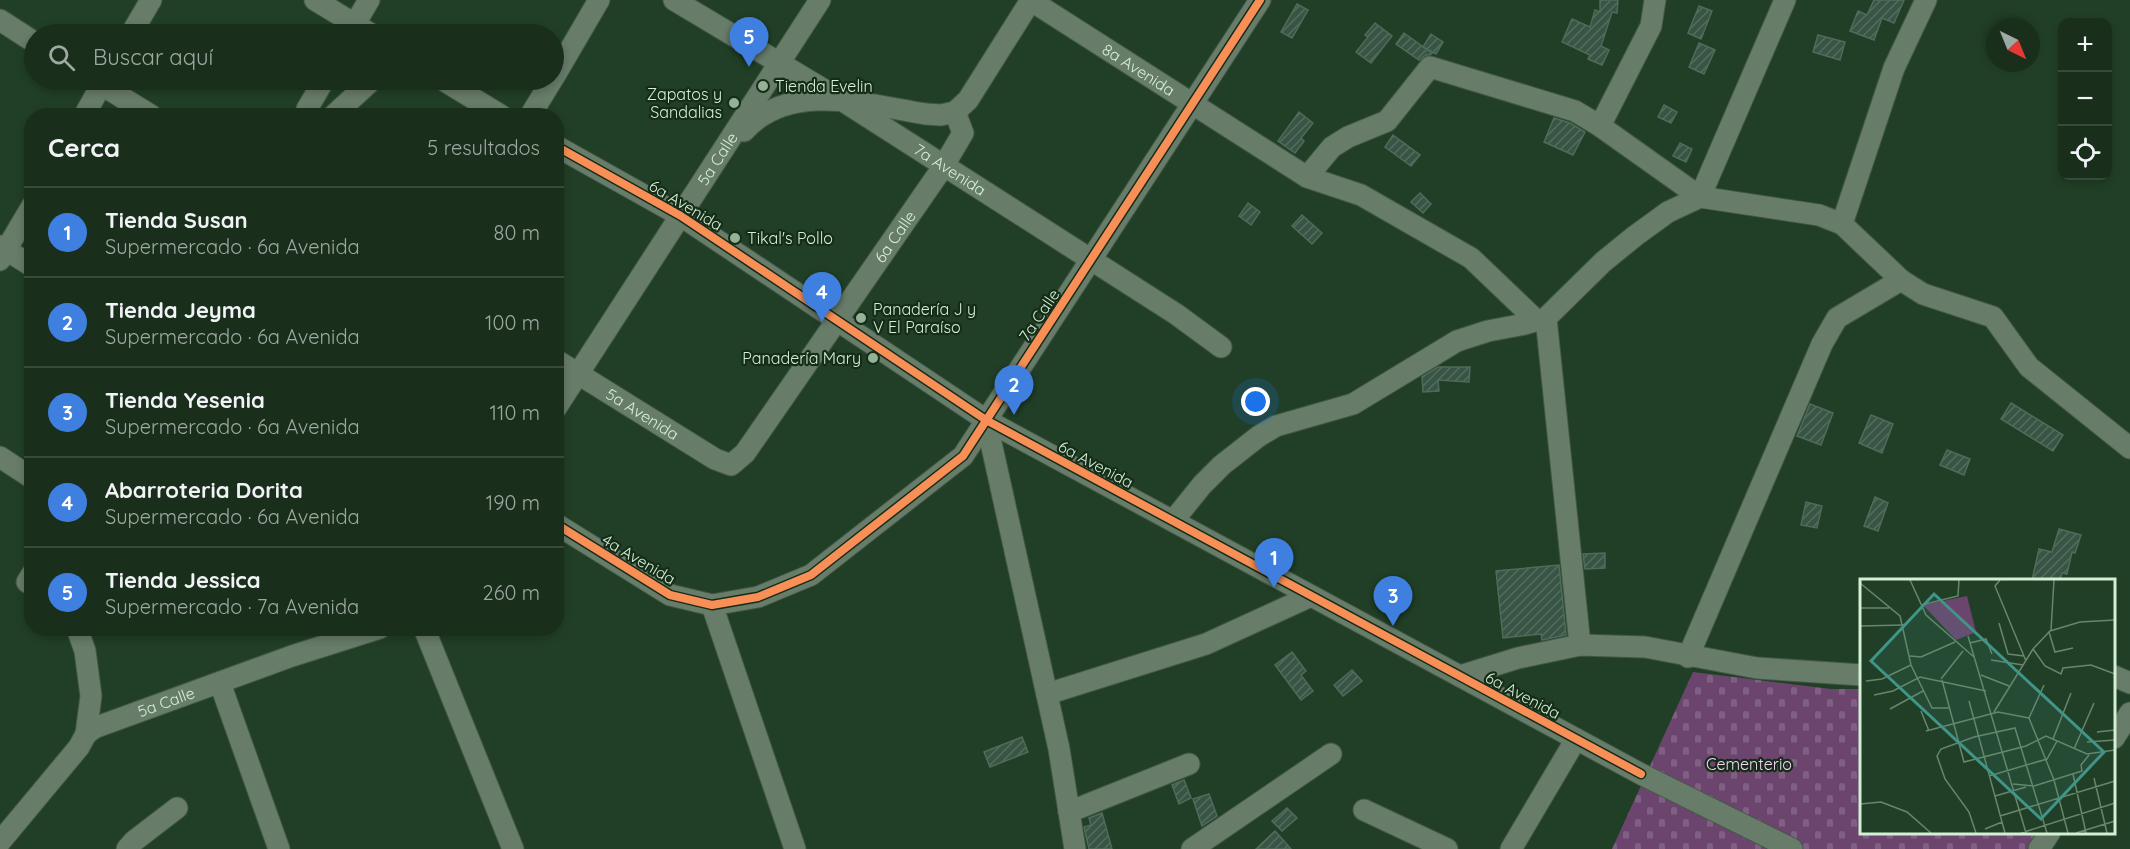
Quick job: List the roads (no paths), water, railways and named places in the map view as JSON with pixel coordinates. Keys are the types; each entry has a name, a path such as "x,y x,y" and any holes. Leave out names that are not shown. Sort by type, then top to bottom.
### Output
{"street":[{"path":"137,24 151,0"},
{"path":"315,0 348,24"},
{"path":"360,24 369,0"},
{"path":"564,59 599,0"},
{"name":"7a Avenida","path":"674,0 843,101 1176,314 1221,347"},
{"name":"5a Calle","path":"564,395 820,0"},
{"path":"712,168 757,118 777,108 798,102 820,99 926,114 941,115 955,112 968,100 1030,0"},
{"name":"8a Avenida","path":"1030,0 1307,177 1361,195 1471,258 1542,319"},
{"name":"7a Calle","path":"712,605 758,597 811,575 963,456 1260,0"},
{"path":"1600,126 1651,26 1655,0"},
{"path":"1173,521 1222,465 1268,430 1353,404 1457,341 1488,331 1542,319 1603,262 1635,236 1668,212 1700,197 1785,0"},
{"path":"1842,224 1894,68 1926,0"},
{"path":"0,20 24,36"},
{"path":"1307,177 1332,147 1348,137 1387,121 1430,67 1575,111 1600,126 1700,197 1819,215 1842,224 1901,280 1923,294 1994,317 2029,367 2130,448"},
{"path":"88,108 96,90"},
{"path":"113,90 140,108"},
{"path":"308,108 318,90"},
{"path":"342,108 361,90"},
{"path":"459,90 489,108"},
{"path":"535,108 546,90"},
{"name":"6a Calle","path":"731,465 745,453 839,320 943,166 963,133 955,112"},
{"name":"6a Avenida","path":"564,150 681,216 986,420 1641,774 1792,849"},
{"path":"24,218 2,252 24,262"},
{"path":"1688,657 1822,344 1837,318 1901,280"},
{"path":"1542,319 1580,645"},
{"name":"5a Avenida","path":"564,365 715,459 731,465"},
{"path":"986,420 1059,749 1075,849"},
{"path":"0,457 24,473"},
{"name":"4a Avenida","path":"564,529 670,595 712,605"},
{"path":"1047,694 1206,644 1311,596"},
{"path":"712,605 795,849"},
{"path":"0,842 79,747 86,734 91,696 85,651 80,636"},
{"name":"5a Calle","path":"86,734 94,728 292,656 355,636"},
{"path":"427,636 513,849"},
{"path":"1460,676 1518,658 1580,645 1645,647 1688,657 1757,668 1860,675"},
{"path":"2115,676 2130,683"},
{"path":"220,683 279,849"},
{"path":"2115,736 2130,713"},
{"path":"1511,849 1576,739"},
{"path":"1192,849 1331,754"},
{"path":"1069,813 1189,764"},
{"path":"128,849 134,841 177,808"},
{"path":"1364,810 1447,849"},
{"path":"2039,849 2049,834"}],"place":[{"name":"Tienda Jessica","path":"749,67"},
{"name":"Tienda Evelin","path":"763,86"},
{"name":"Zapatos y Sandalias","path":"734,103"},
{"name":"Tikal's Pollo","path":"735,238"},
{"name":"Panadería J y V El Paraíso","path":"861,318"},
{"name":"Abarroteria Dorita","path":"822,322"},
{"name":"Panadería Mary","path":"873,358"},
{"name":"Tienda Jeyma","path":"1014,415"},
{"name":"Tienda Susan","path":"1274,588"},
{"name":"Tienda Yesenia","path":"1393,626"}],"park label":[{"name":"Cementerio","path":"1749,764"}]}
